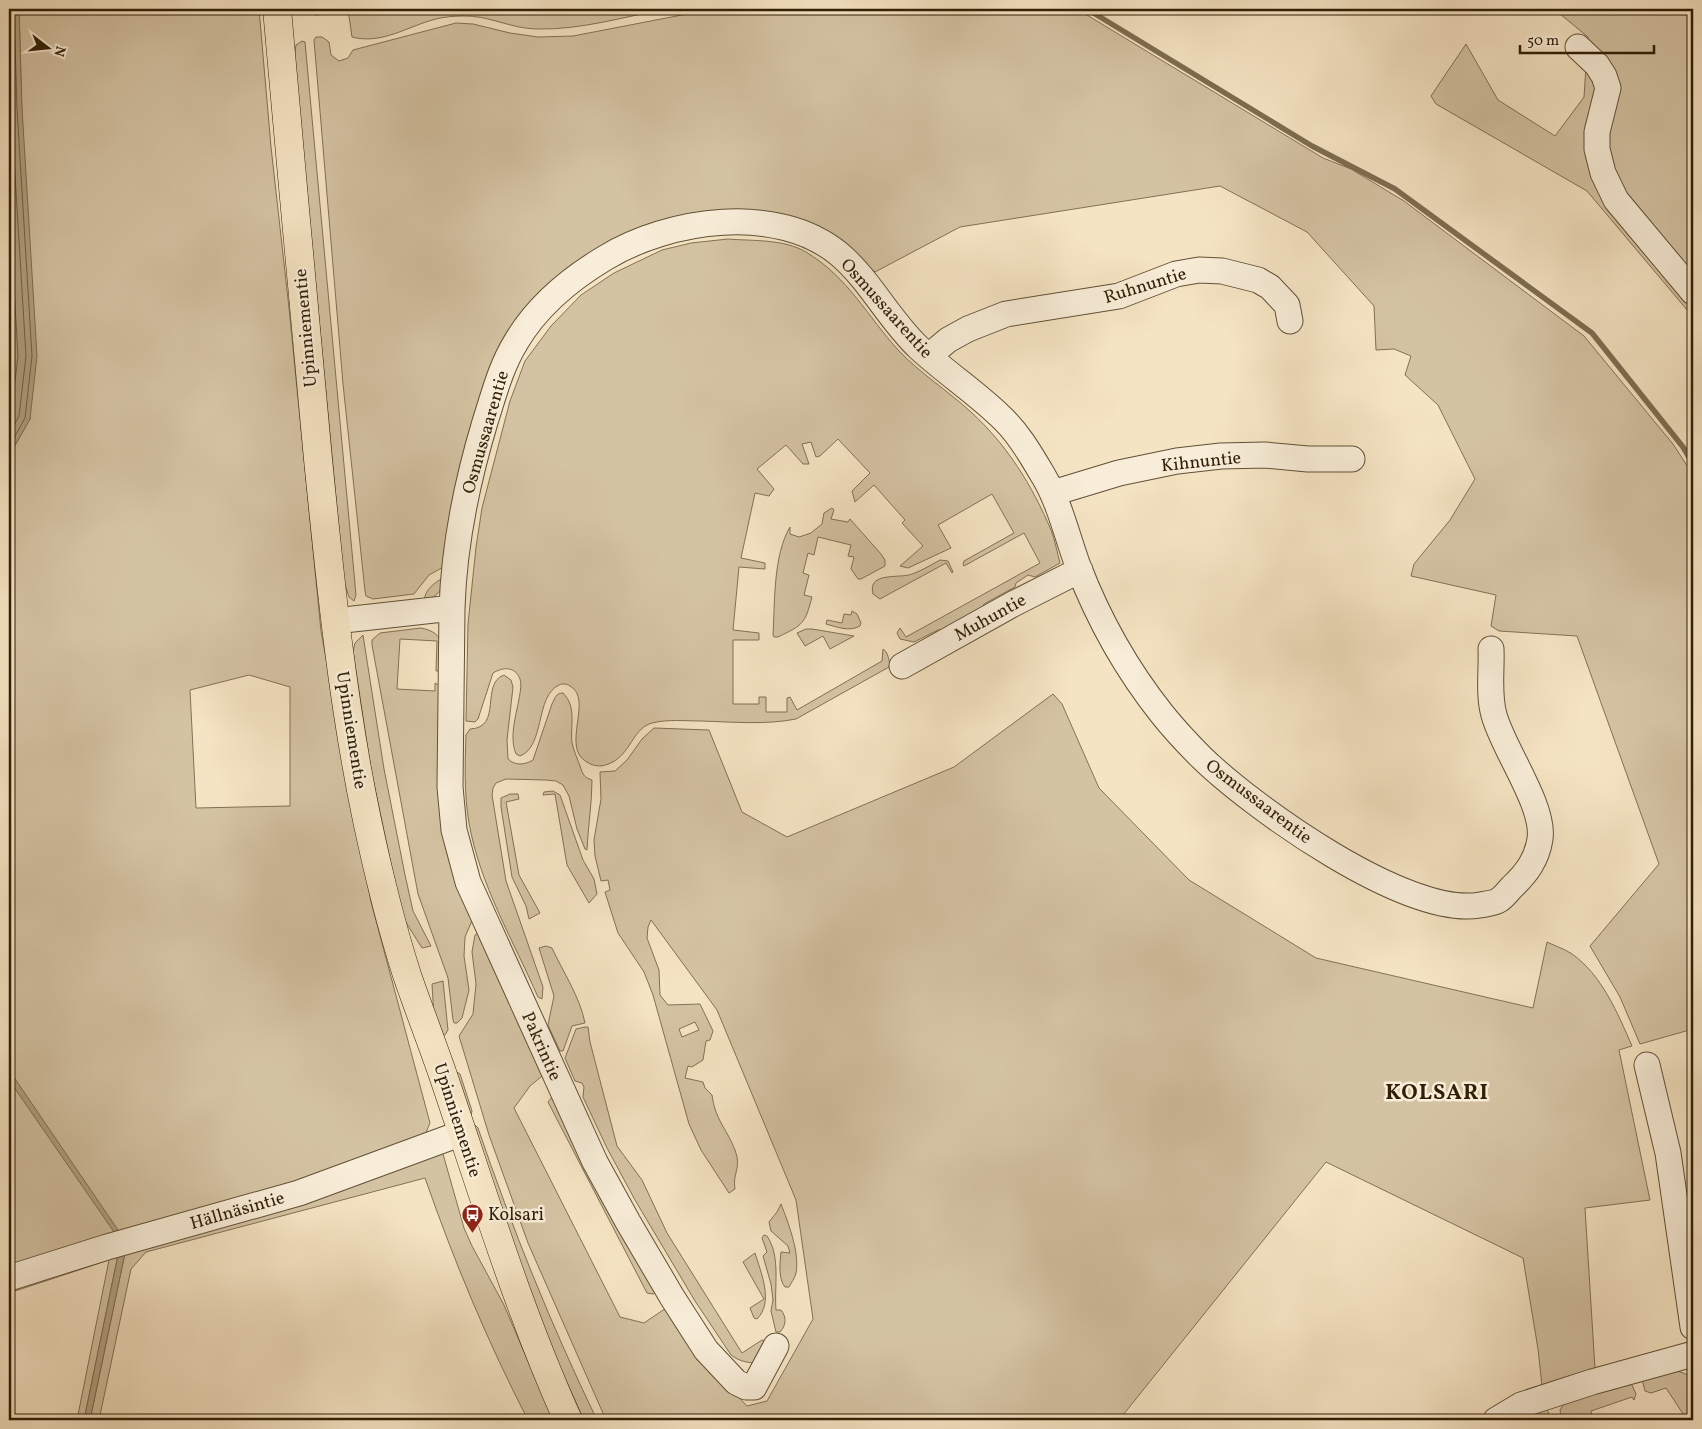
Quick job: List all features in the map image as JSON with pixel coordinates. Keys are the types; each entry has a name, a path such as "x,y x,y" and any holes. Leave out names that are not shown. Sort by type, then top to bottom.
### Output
{"main road":[{"name":"Upinniementie","path":"277,9 307,345 336,621 362,792 383,890 406,973 523,1312 568,1420"}],"street":[{"path":"1578,47 1597,65 1604,76 1608,88 1597,132 1597,149 1603,172 1616,200 1693,292"},
{"name":"Osmussaarentie","path":"452,608 453,574 464,508 476,454 496,384 518,338 546,302 566,284 619,249 661,232 703,224 751,223 782,227 808,235 840,254 898,325 929,356 1002,417 1030,455 1053,493 1080,570 1102,622 1128,665 1162,713 1202,757 1247,796 1331,855 1399,889 1438,903 1467,907 1497,902 1525,875 1535,858 1541,830 1532,800 1500,734 1493,713 1491,700 1491,649"},
{"name":"Ruhnuntie","path":"929,356 948,340 968,329 1006,314 1119,296 1176,274 1199,270 1240,274 1264,283 1276,292 1287,305 1290,321"},
{"name":"Kihnuntie","path":"1053,493 1119,473 1177,461 1203,458 1265,455 1308,460 1352,459"},
{"name":"Muhuntie","path":"902,666 1013,604 1080,570"},
{"path":"336,621 452,608"},
{"name":"Pakrintie","path":"452,608 450,787 454,830 468,882 595,1162 672,1297 706,1350 736,1382 746,1387 754,1387 776,1346"},
{"path":"1647,1065 1668,1153 1693,1327"},
{"name":"Hällnäsintie","path":"9,1278 106,1247 299,1193 462,1133"},
{"path":"1496,1420 1521,1405 1592,1382 1693,1354"}],"shaded area":[{"path":"19,9 259,9 271,147 321,631 371,902 430,1123 425,1135 330,1176 9,1265 9,456 30,419","holes":["249,675 290,687 290,806 196,808 190,690"]},
{"path":"311,9 348,9 325,11 325,14 316,15 313,14"},
{"path":"348,9 665,9 602,22 553,29 518,27 472,16 449,17 426,22 384,37 363,39 352,37"},
{"path":"713,9 1077,9 1323,158 1351,169 1404,201 1584,336 1673,444 1693,475 1693,1029 1640,1044 1620,997 1590,946 1659,864 1577,636 1499,631 1491,626 1496,595 1411,576 1414,564 1450,520 1475,479 1438,405 1405,375 1411,356 1394,349 1376,350 1374,306 1307,232 1220,186 960,227 875,272 845,245 692,216 524,316 447,565 429,575 414,594 373,599 366,596 343,384 314,40 316,37 322,37 329,42 331,55 339,61 348,58 353,50 456,23 473,24 510,33 538,37 573,36"},
{"path":"1554,9 1693,9 1693,317 1587,191 1436,104 1431,96 1466,44 1498,100 1555,136 1584,97 1588,37"},
{"path":"302,41 305,42 356,595 354,601 349,597 344,581 294,57 296,45"},
{"path":"728,239 768,241 788,245 806,252 834,274 857,298 899,351 971,412 1007,452 1027,482 1044,513 1060,563 1035,577 1028,575 1016,583 1015,587 984,604 983,608 943,630 938,630 914,642 900,639 897,633 900,628 906,637 1040,563 1024,533 964,566 964,561 1014,533 992,494 938,525 951,548 908,568 900,566 923,546 902,523 905,520 874,485 855,502 852,491 870,473 838,439 820,456 816,457 811,442 802,444 809,464 803,464 786,445 757,469 774,489 769,496 755,493 741,558 765,563 765,569 739,567 733,630 759,633 759,640 733,640 733,704 759,704 759,697 766,697 766,712 787,712 787,698 790,697 797,710 882,661 883,649 888,656 889,667 796,719 761,723 676,720 652,723 645,726 639,732 619,758 601,766 590,764 580,755 576,746 579,712 577,692 570,686 560,684 551,691 546,699 533,743 528,751 520,756 516,754 513,741 521,686 518,675 512,670 505,669 493,673 478,719 475,722 466,721 468,624 482,508 510,401 525,361 551,326 581,295 614,273 662,250 691,243"},
{"path":"832,508 834,510 831,519 848,522 850,519 881,554 885,560 885,566 858,579 851,569 854,557 848,556 851,545 818,537 814,555 808,553 803,573 809,575 804,595 812,597 805,618 798,626 778,637 774,637 776,580 780,551 784,539 790,527 790,534 799,537 811,533 822,524 824,513"},
{"path":"940,560 948,561 952,573 946,563 880,599 873,594 872,587 880,579 912,574"},
{"path":"445,577 439,592 424,601 426,593 431,586"},
{"path":"852,611 857,614 861,623 860,626 847,629 826,624 827,620 842,623 844,614 851,615"},
{"path":"421,628 435,634 442,643 444,671 436,671 437,641 400,639 397,689 435,691 435,683 440,686 474,916 465,937 464,956 469,990 462,1018 457,1023 454,1023 453,1020 448,978 418,894 372,645 372,640 380,633"},
{"path":"806,629 854,636 830,649 823,636 805,646 797,633"},
{"path":"363,635 384,769 405,875 413,911 431,946 422,948 402,916 371,769 353,651 355,643"},
{"path":"504,675 511,680 513,687 507,740 508,759 520,764 533,760 552,704 557,695 563,693 570,704 574,749 584,775 592,780 587,850 577,829 569,796 563,785 556,781 506,779 496,783 493,788 492,795 506,881 543,987 542,999 538,997 489,890 474,846 467,812 465,779 466,735 470,729 480,727 486,721 489,714 493,687 497,680"},
{"path":"1053,694 1062,704 1099,788 1189,880 1316,958 1533,1008 1547,942 1569,952 1583,963 1608,996 1632,1046 1619,1050 1650,1200 1585,1208 1595,1369 1542,1386 1523,1258 1326,1162 1119,1420 606,1420 528,1243 489,1135 459,1036 473,1014 476,984 472,952 475,935 482,930 547,1072 530,1086 514,1108 620,1317 644,1323 669,1306 733,1391 747,1406 767,1401 813,1319 796,1200 717,1010 651,920 647,938 659,970 660,995 668,1005 700,1004 713,1031 710,1040 706,1041 703,1060 692,1067 688,1066 685,1078 703,1082 705,1088 712,1095 718,1118 735,1150 738,1162 734,1184 735,1189 729,1193 701,1150 689,1124 653,995 644,972 618,933 605,892 610,890 608,880 601,881 595,856 594,840 601,799 600,772 615,771 654,728 709,730 742,812 787,837 954,767","holes":["695,1022 699,1030 682,1037 679,1029"]},
{"path":"553,791 560,795 583,860 594,879 597,894 589,903 567,865 555,794 543,795 544,792"},
{"path":"510,794 518,794 519,799 506,802 519,875 540,913 529,919 526,906 512,877 501,807 501,798"},
{"path":"546,946 552,948 571,985 583,1013 585,1023 572,1026 563,1051 560,1051 548,1025 554,996 539,948"},
{"path":"443,981 448,1030 445,1035 443,1035 434,1018 432,984"},
{"path":"588,1027 590,1042 617,1146 642,1180 667,1233 742,1353 762,1340 767,1341 757,1363 743,1361 731,1355 695,1301 635,1200 607,1148 583,1097 584,1087 582,1083 575,1081 565,1058 576,1029"},
{"path":"455,1071 460,1074 472,1111 471,1115"},
{"path":"552,1097 659,1292 647,1293 548,1102"},
{"path":"471,1124 478,1128 533,1276 597,1420 584,1420 521,1282"},
{"path":"435,1149 443,1154 464,1228 472,1246 504,1305 535,1378 556,1420 528,1420 472,1301 425,1178 146,1252 131,1269 99,1420 90,1420 125,1253 118,1255 84,1420 77,1420 109,1260 9,1293 9,1283"},
{"path":"781,1204 793,1238 797,1265 794,1279 789,1287 785,1287 783,1284 780,1270 781,1252 790,1253 788,1246 771,1231 769,1222"},
{"path":"764,1235 767,1236 774,1253 776,1310 781,1310 785,1318 785,1324 780,1332 776,1332 771,1311 773,1300 771,1284 763,1256 767,1252 762,1238"},
{"path":"755,1253 765,1287 765,1304 757,1319 754,1318 750,1308 764,1299 743,1262"},
{"path":"1673,1369 1693,1377 1693,1420 1687,1420 1666,1388 1651,1393 1645,1391 1642,1379"},
{"path":"1631,1383 1636,1394 1634,1400 1632,1397 1591,1411 1593,1420 1584,1420 1582,1415 1565,1419 1561,1416 1560,1410 1565,1402"},
{"path":"1547,1409 1551,1420 1508,1420"}],"water":[{"path":"9,9 19,9 22,108 37,356 30,419 9,456"},
{"path":"9,1070 118,1230 114,1232 9,1080"},
{"path":"125,1253 90,1420 84,1420 118,1255"}],"waterway":[{"path":"1087,9 1312,146 1395,189 1592,333 1683,447 1693,464"}],"place":[{"name":"Kolsari","path":"472,1233"}],"district":[{"name":"KOLSARI","path":"1437,1091"}]}
